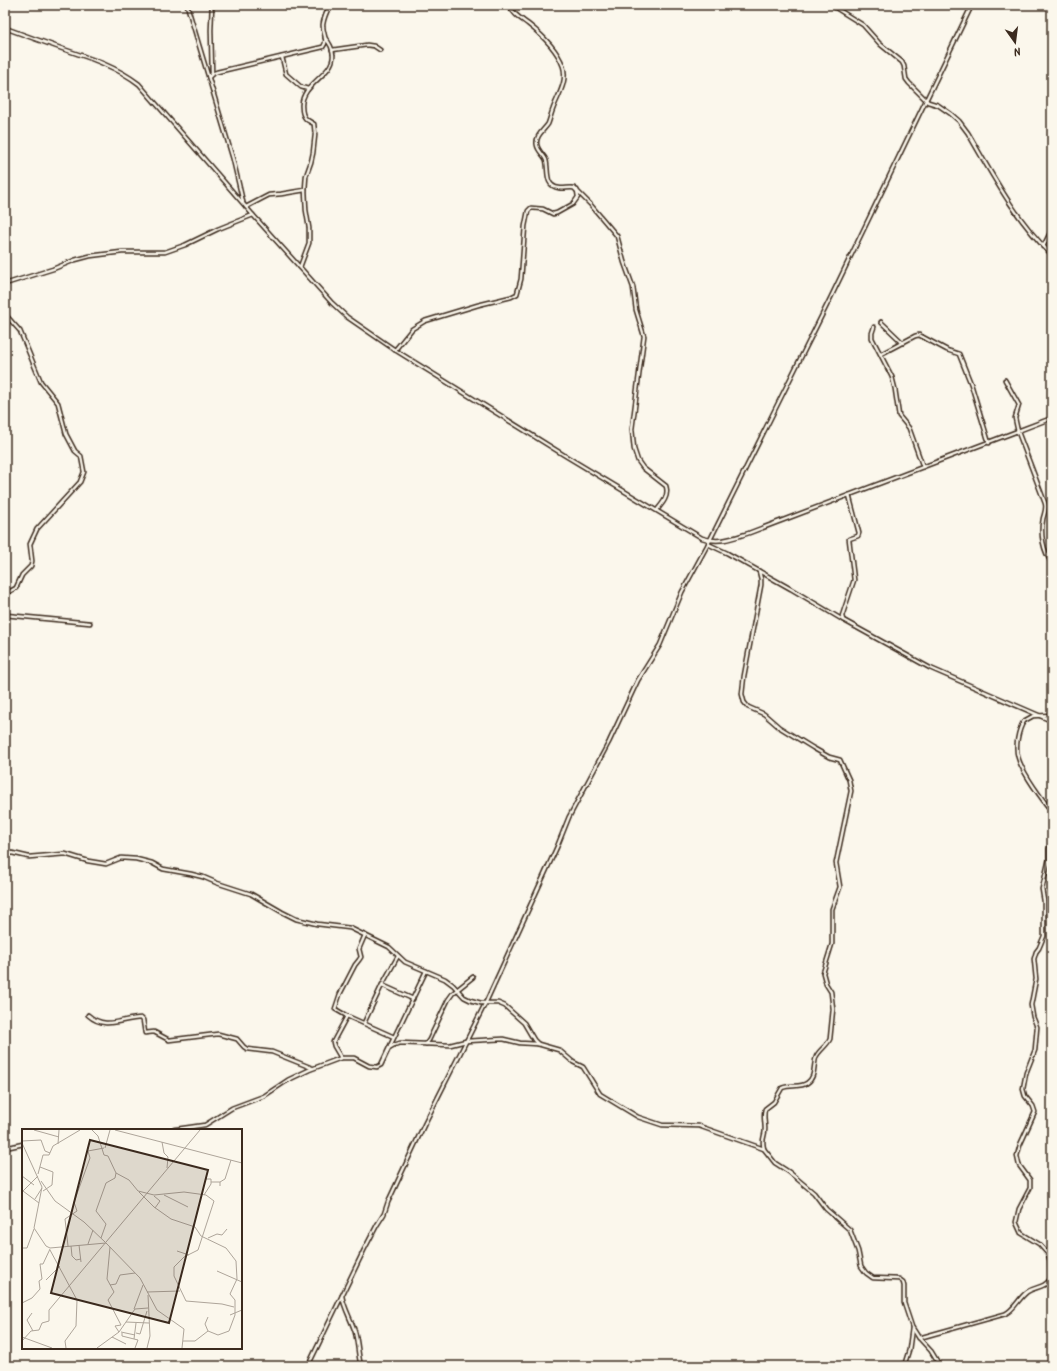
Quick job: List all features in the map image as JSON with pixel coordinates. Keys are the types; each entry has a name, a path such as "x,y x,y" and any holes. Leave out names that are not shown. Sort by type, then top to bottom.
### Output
{"street":[{"path":"187,5 233,159 243,202"},
{"path":"212,5 212,74"},
{"path":"208,77 212,74 322,47 325,44 323,25 330,5"},
{"path":"509,5 513,13 532,28 554,49 562,64 564,75 562,90 549,121 537,139 537,145 546,161 547,176 551,183 558,188 572,187 577,190 617,236 634,290 636,310 644,336 632,436 640,465 666,486 666,497 657,510"},
{"path":"831,5 860,22 880,44 899,59 904,66 907,81 930,103 944,108 963,126 1013,209 1052,256"},
{"path":"308,1366 374,1230 384,1214 386,1206 406,1164 486,1002 557,847 569,817 609,742 638,680 660,645 682,592 709,542 972,5"},
{"path":"5,28 93,60 118,70 130,77 144,90 332,303 347,317 395,350 570,459 727,553 843,620 930,668 1052,721"},
{"path":"303,97 308,89 330,65 333,56 332,50 325,38"},
{"path":"332,50 368,44 380,50"},
{"path":"282,57 286,74 301,87 308,89"},
{"path":"300,267 307,250 309,238 305,190 306,176 312,162 315,130 314,124 303,115 303,97 301,87"},
{"path":"246,207 269,195 305,190"},
{"path":"395,350 412,329 425,321 514,296 518,291 521,279 525,226 528,211 532,208 536,208 553,214 557,213 573,204 578,196 577,190"},
{"path":"5,284 90,256 122,252 165,252 191,243 218,229 253,215"},
{"path":"1043,247 1052,229"},
{"path":"5,314 20,331 41,382 58,403 66,434 75,451 81,456 84,472 80,482 37,528 30,544 32,561 31,566 22,575 16,588 5,594"},
{"path":"881,322 903,343"},
{"path":"874,327 872,335 894,383 899,416 909,428 923,467"},
{"path":"881,354 915,336 921,335 947,350 959,354 978,406 989,443"},
{"path":"1006,380 1019,405 1015,418 1018,432 1045,503 1046,509 1042,521 1043,542 1045,552 1052,563"},
{"path":"709,542 734,538 1052,418"},
{"path":"843,620 842,616 854,580 850,539 858,536 859,533 849,495"},
{"path":"759,571 761,585 744,676 742,694 744,702 748,707 768,717 779,727 813,748 829,757 840,760 849,780 851,791 836,864 840,887 832,909 832,944 824,973 826,984 831,992 833,1009 830,1039 829,1043 817,1056 814,1072 810,1080 806,1084 782,1088 774,1102 765,1109 765,1130 762,1140 764,1149 775,1163 789,1172 814,1193 826,1209 850,1230 861,1266 866,1273 873,1278 902,1280 904,1286 904,1303 912,1327 919,1338 930,1349 940,1366"},
{"path":"5,615 90,623"},
{"path":"1052,715 1038,716 1026,720 1021,725 1018,754 1020,763 1030,782 1045,805 1052,812"},
{"path":"919,1338 1005,1314 1013,1309 1019,1299 1027,1292 1043,1286 1051,1278 1048,1254 1040,1244 1021,1233 1016,1222 1017,1214 1028,1191 1030,1183 1029,1178 1019,1165 1017,1156 1035,1112 1033,1106 1025,1096 1023,1089 1026,1073 1036,1050 1037,1026 1033,1017 1031,1005 1036,979 1034,959 1044,936 1044,901 1042,889 1049,859 1049,849 1052,841"},
{"path":"5,854 12,853 30,857 65,854 88,861 106,864 121,858 136,859 152,863 163,869 203,877 251,894 296,919 317,924 350,928 388,947 405,962 445,979 464,997 470,1000 498,1003 508,1007 524,1023 538,1044"},
{"path":"365,936 359,949 359,960 355,965 336,1004 336,1009 347,1016 394,1037"},
{"path":"364,1023 398,956"},
{"path":"177,1129 205,1125 232,1108 264,1096 288,1080 312,1068 341,1058 354,1058 369,1066 377,1067 383,1062 426,971"},
{"path":"426,1044 448,1000 473,977"},
{"path":"382,985 413,999"},
{"path":"88,1015 97,1022 106,1023 122,1022 141,1018 143,1020 145,1033 154,1032 169,1040 215,1033 223,1034 237,1039 246,1049 272,1052 312,1068"},
{"path":"341,1058 334,1046 334,1042 347,1016"},
{"path":"389,1048 400,1044 450,1045 466,1041 503,1039 520,1043 538,1044 562,1052 573,1062 583,1067 600,1094 638,1117 662,1125 699,1126 764,1149"},
{"path":"5,1148 22,1144"},
{"path":"342,1295 344,1306 354,1331 361,1366"},
{"path":"904,1366 909,1350 912,1327"}]}
